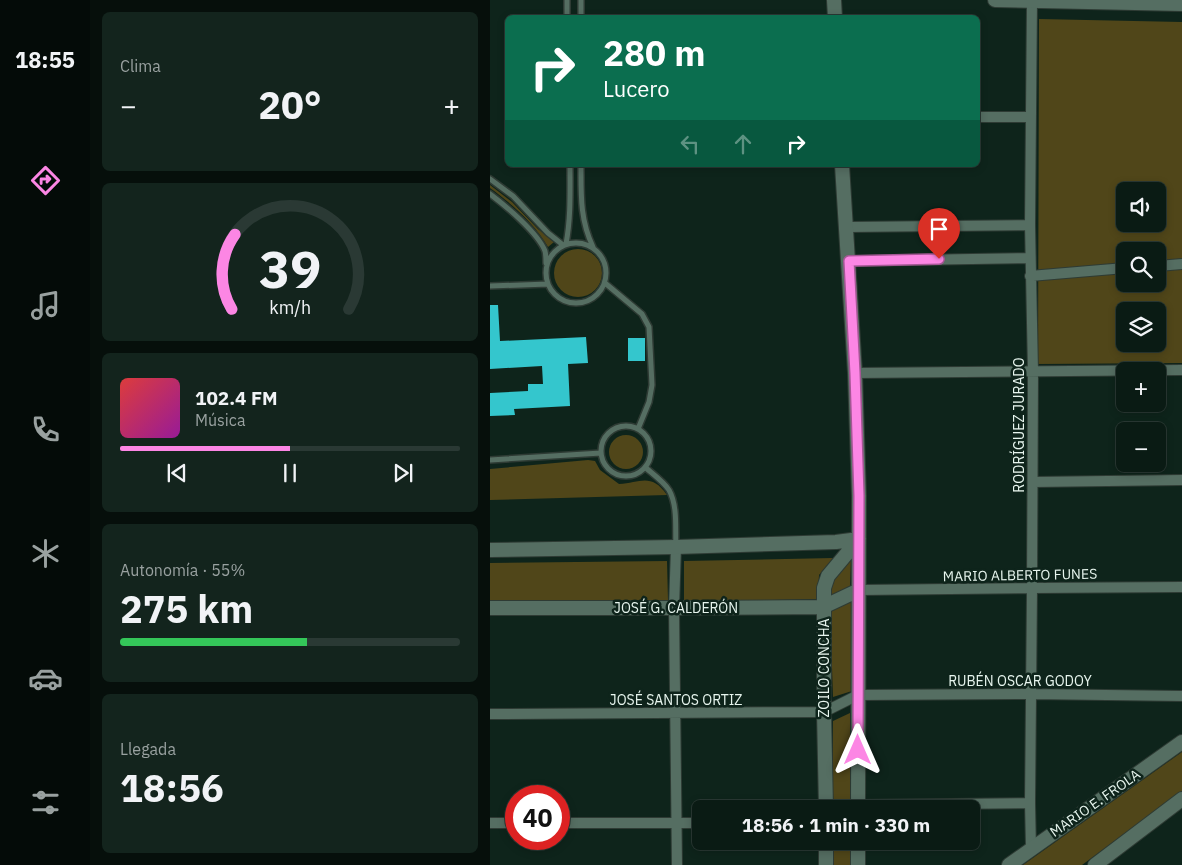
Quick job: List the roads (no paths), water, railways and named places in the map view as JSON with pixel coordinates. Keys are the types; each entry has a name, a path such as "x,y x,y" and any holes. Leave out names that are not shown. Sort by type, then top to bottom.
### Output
{"street":[{"path":"834,0 835,15"},
{"path":"995,0 1182,4"},
{"name":"RODRÍGUEZ JURADO","path":"1031,849 1033,372 1030,224 1032,0"},
{"path":"980,117 1031,117"},
{"path":"842,167 855,373 859,496 856,800"},
{"path":"847,227 1030,224"},
{"path":"849,261 1030,258"},
{"path":"1166,265 1182,264"},
{"path":"1030,276 1116,269"},
{"path":"855,373 1182,370"},
{"path":"1033,482 1182,480"},
{"path":"490,550 676,547 836,542 859,539"},
{"name":"ZOILO CONCHA","path":"826,800 824,588 828,576 859,539"},
{"path":"676,547 674,608 676,865"},
{"name":"MARIO ALBERTO FUNES","path":"859,590 1182,587"},
{"name":"JOSÉ G. CALDERÓN","path":"490,608 823,607 859,590"},
{"name":"RUBÉN OSCAR GODOY","path":"858,695 1031,694 1182,696"},
{"name":"JOSÉ SANTOS ORTIZ","path":"490,714 824,712 858,695"},
{"name":"MARIO E. FROLA","path":"1009,865 1182,742"},
{"path":"1095,865 1182,800"},
{"path":"980,804 1030,803"},
{"path":"490,823 505,823"},
{"path":"570,823 692,823"},
{"path":"826,850 826,865"},
{"path":"858,850 858,865"}],"lane":[{"path":"567,0 567,15"},
{"path":"580,15 581,0"},
{"path":"565,244 570,219 570,167"},
{"path":"581,167 583,220 587,235 594,248"},
{"path":"490,179 513,196 548,233 565,244"},
{"path":"490,194 508,207 541,243 546,253 546,267 546,279 553,292 560,298 568,302 586,302 601,291 607,275 604,260 599,253 594,248 580,242 565,244 552,254 546,267"},
{"path":"605,283 642,314 649,327 652,385 649,402 638,428"},
{"path":"490,286 548,284"},
{"path":"631,426 638,428 649,439 652,454 650,461 640,473 626,477 618,476 606,467 602,460 601,445 609,432 616,428 631,426"},
{"path":"490,460 601,453"},
{"path":"646,468 668,488 673,498 676,547"}]}
